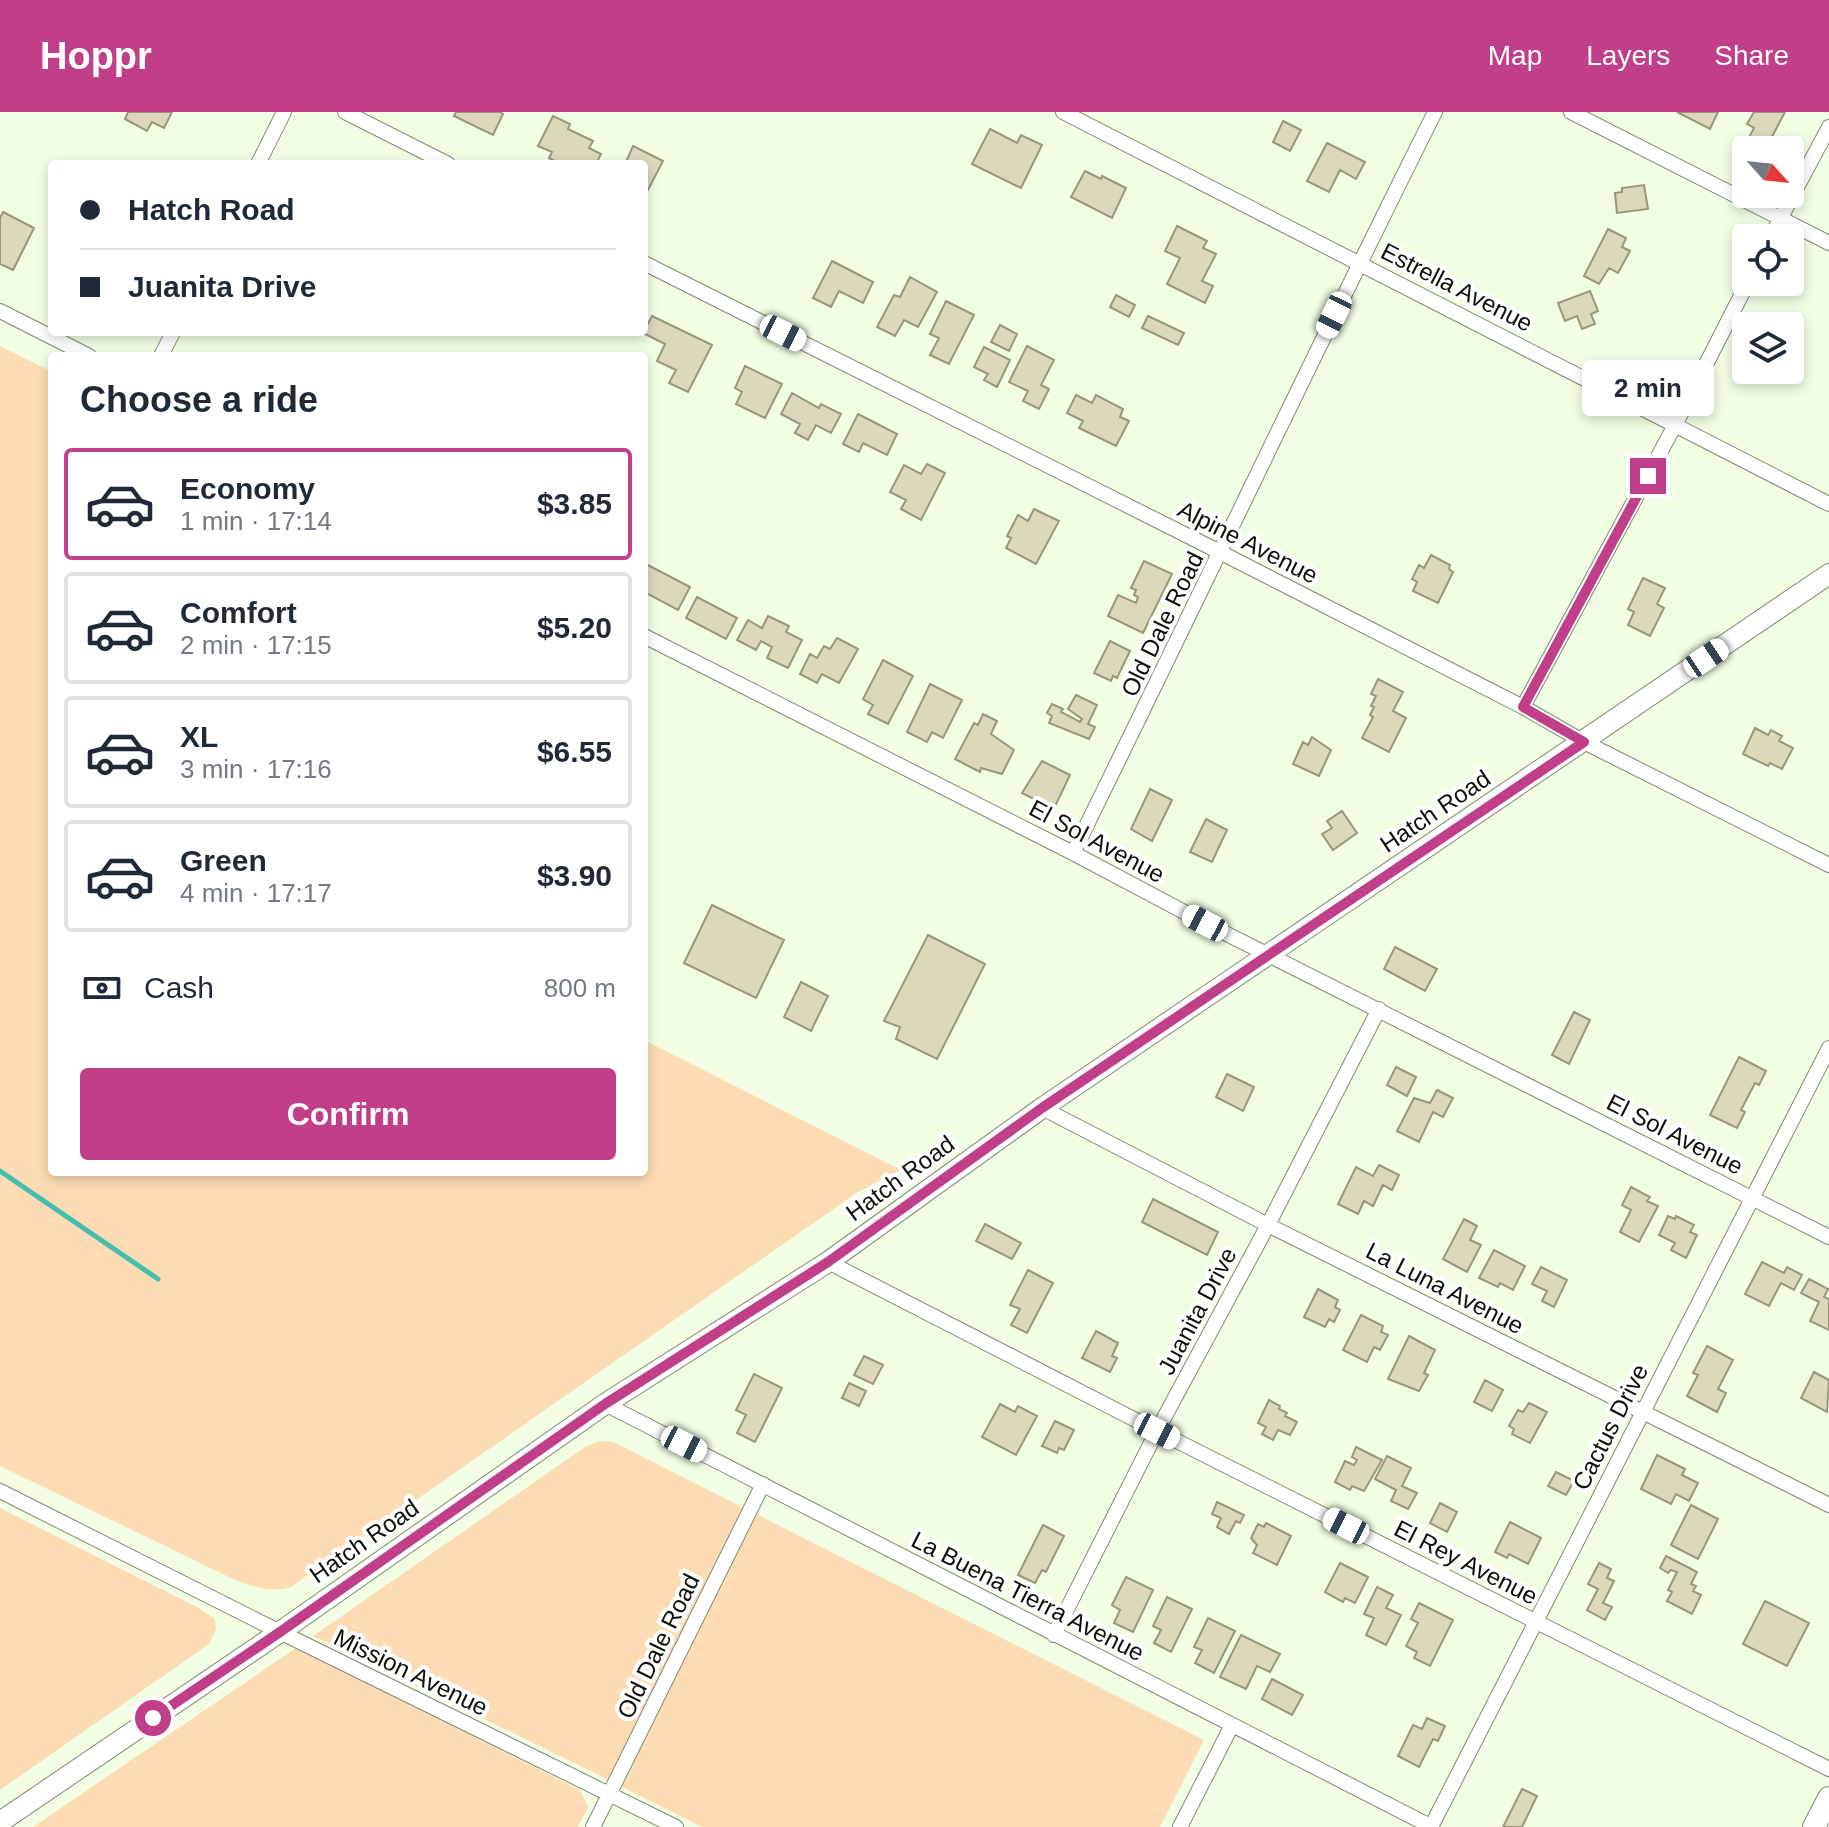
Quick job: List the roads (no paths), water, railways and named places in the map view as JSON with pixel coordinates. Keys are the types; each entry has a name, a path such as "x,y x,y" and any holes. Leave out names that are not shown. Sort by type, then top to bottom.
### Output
{"main road":[{"path":"1814,1827 1829,1798"}],"street":[{"path":"260,160 284,112"},
{"path":"345,112 440,160"},
{"name":"Estrella Avenue","path":"1063,112 1829,504"},
{"name":"Old Dale Road","path":"1073,853 1435,112"},
{"path":"1571,112 1829,243"},
{"path":"1777,224 1829,127"},
{"name":"Alpine Avenue","path":"648,265 1221,553 1523,707 1584,742 1829,865"},
{"path":"1523,707 1741,296"},
{"path":"0,311 48,335"},
{"path":"49,336 81,352"},
{"name":"Hatch Road","path":"0,1822 280,1632 605,1404 828,1262 1042,1108 1829,574"},
{"name":"El Sol Avenue","path":"648,638 1829,1237"},
{"name":"Juanita Drive","path":"1054,1635 1157,1431 1379,1009"},
{"name":"Cactus Drive","path":"1431,1827 1829,1048"},
{"name":"La Luna Avenue","path":"1042,1108 1268,1225 1829,1505"},
{"name":"El Rey Avenue","path":"828,1262 1829,1769"},
{"name":"La Buena Tierra Avenue","path":"605,1404 1431,1827"},
{"name":"Old Dale Road","path":"593,1827 763,1484"},
{"name":"Mission Avenue","path":"0,1491 676,1827"},
{"path":"1180,1827 1232,1725"}],"waterway":[{"path":"0,1171 158,1279"}]}
